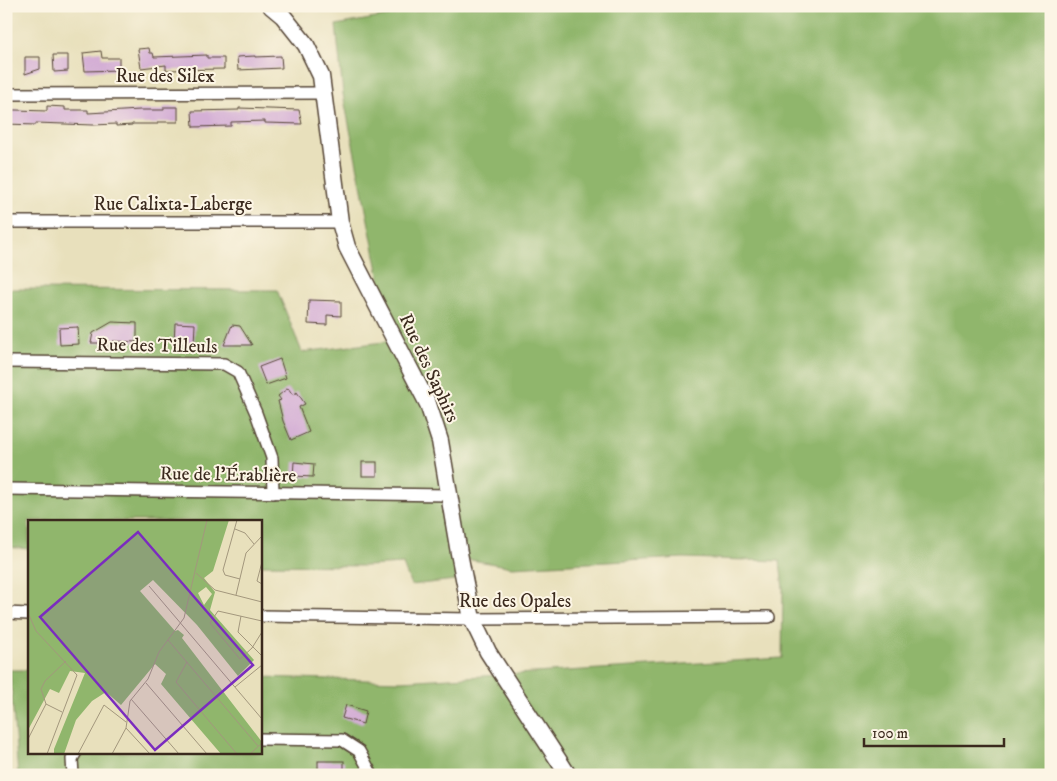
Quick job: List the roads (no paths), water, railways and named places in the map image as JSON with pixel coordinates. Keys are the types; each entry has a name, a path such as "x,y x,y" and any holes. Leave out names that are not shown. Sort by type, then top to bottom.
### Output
{"street":[{"name":"Rue des Saphirs","path":"271,6 283,16 306,45 321,76 340,222 347,247 428,404 440,441 472,619 488,652 568,775"},
{"name":"Rue des Silex","path":"6,94 324,93"},
{"name":"Rue Calixta-Laberge","path":"6,222 340,222"},
{"name":"Rue des Tilleuls","path":"6,362 224,364 238,372 256,413 272,458 272,493"},
{"name":"Rue de l'Érablière","path":"6,489 449,495"},
{"path":"6,613 28,614"},
{"name":"Rue des Opales","path":"261,616 472,619 769,618"},
{"path":"261,739 342,740 359,751 372,775"},
{"path":"73,775 72,759 75,754"}]}
